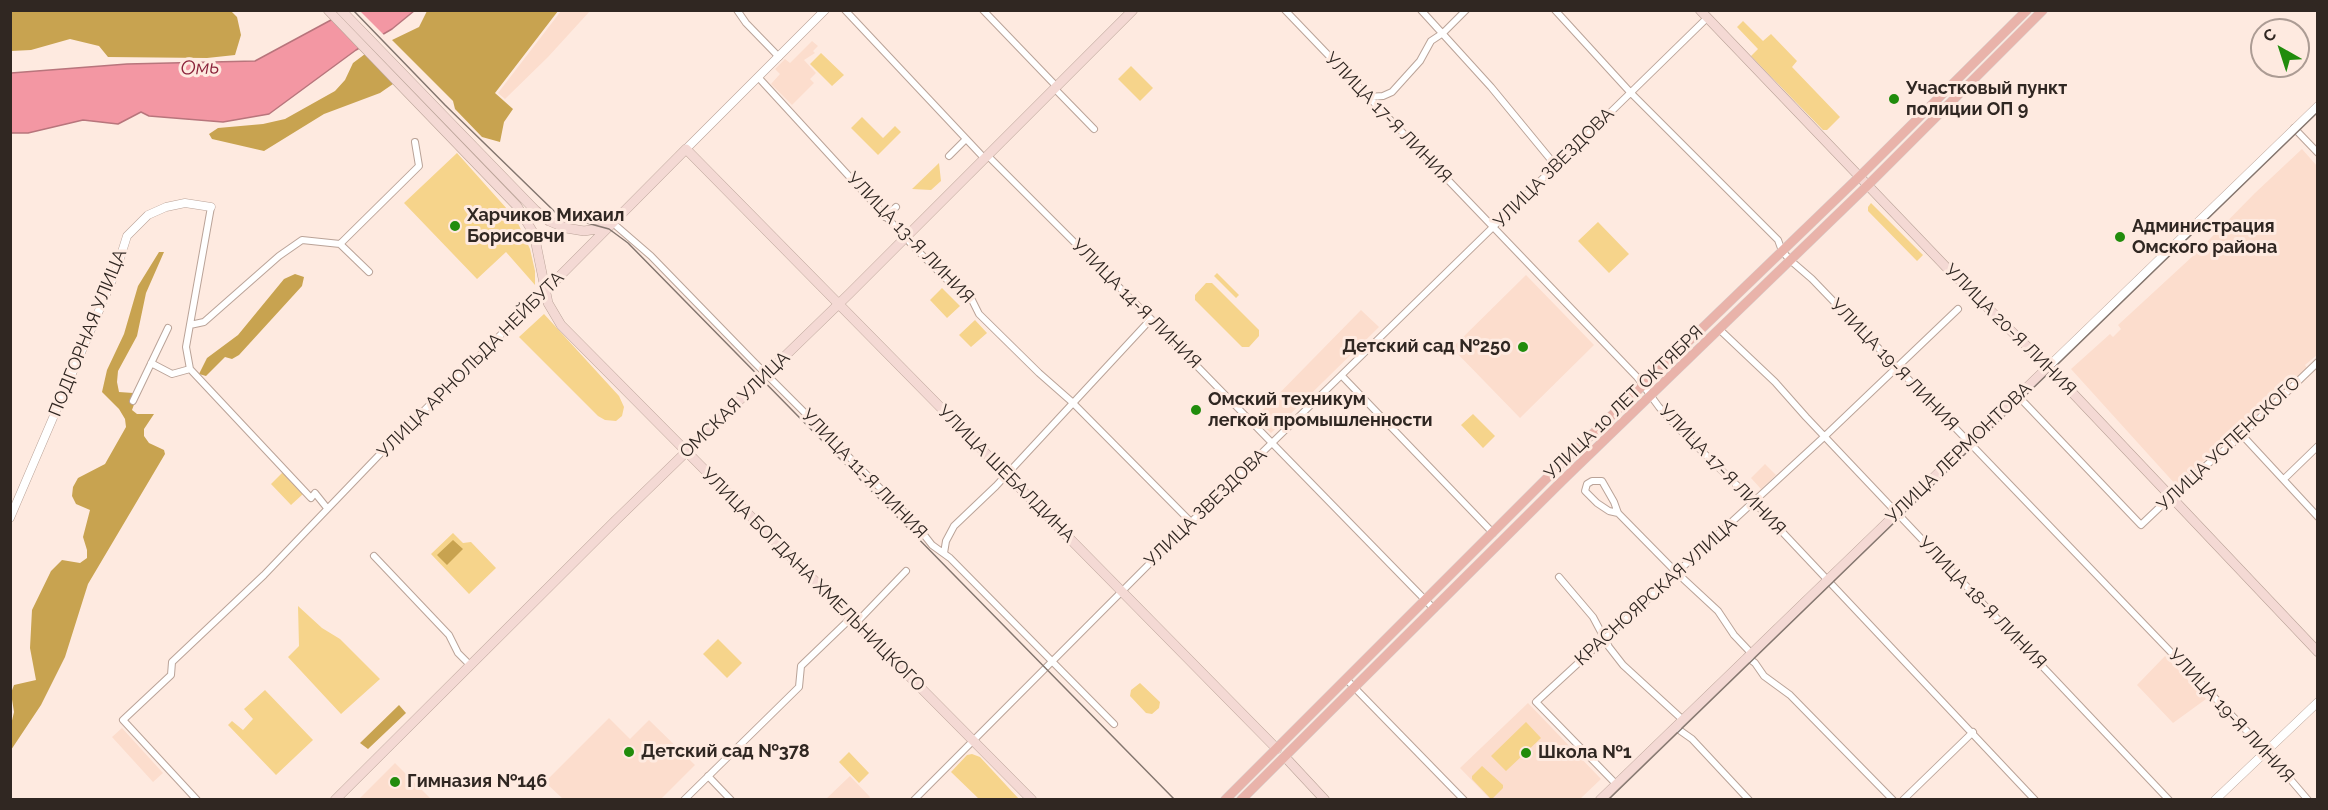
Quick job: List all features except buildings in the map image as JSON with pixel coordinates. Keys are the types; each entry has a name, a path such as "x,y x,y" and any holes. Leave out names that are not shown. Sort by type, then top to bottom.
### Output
{"main road":[{"path":"328,10 549,221 566,228 584,231 613,225"},
{"path":"341,10 436,114"},
{"name":"УЛИЦА 10 ЛЕТ ОКТЯБРЯ","path":"1225,800 1493,532 2028,10"},
{"name":"УЛИЦА 10 ЛЕТ ОКТЯБРЯ","path":"1241,800 1651,395 1868,185 2043,10"},
{"name":"ОМСКАЯ УЛИЦА","path":"335,800 906,238 1056,88 1128,12"},
{"name":"УЛИЦА 20-Я ЛИНИЯ","path":"1703,14 1959,280 2048,367 2318,652"},
{"name":"УЛИЦА БОГДАНА ХМЕЛЬНИЦКОГО","path":"436,114 517,206 534,234 545,291 553,314 561,325 1032,800"},
{"name":"УЛИЦА АРНОЛЬДА НЕЙБУТА","path":"545,291 686,149"},
{"name":"УЛИЦА ШЕБАЛДИНА","path":"686,149 1325,800"},
{"name":"УЛИЦА ЛЕРМОНТОВА","path":"1603,799 2048,367"}],"street":[{"path":"737,10 746,23 779,57"},
{"name":"УЛИЦА АРНОЛЬДА НЕЙБУТА","path":"686,149 825,10"},
{"name":"УЛИЦА 14-Я ЛИНИЯ","path":"845,10 966,139 1151,319 1434,609"},
{"path":"983,10 1094,129"},
{"name":"УЛИЦА 17-Я ЛИНИЯ","path":"1285,10 1644,384 1678,428 1754,502 2035,800"},
{"path":"1421,10 1523,124 1556,166"},
{"path":"1368,97 1383,96 1392,92 1420,61 1431,41 1443,33 1466,10"},
{"name":"УЛИЦА 19-Я ЛИНИЯ","path":"1555,10 1630,92 1779,240 1782,251 1790,260 1812,279 2266,751 2308,800"},
{"name":"УЛИЦА ЗВЕЗДОВА","path":"914,800 1121,591 1494,228 1630,92 1703,14"},
{"name":"УЛИЦА 13-Я ЛИНИЯ","path":"758,77 885,217 946,279 969,294 979,314 1072,402 1191,522"},
{"name":"УЛИЦА ЛЕРМОНТОВА","path":"2048,367 2318,106"},
{"path":"2294,128 2318,153"},
{"path":"949,156 966,139"},
{"path":"340,244 419,166 416,142"},
{"name":"ПОДГОРНАЯ УЛИЦА","path":"10,518 116,271 127,236 148,215 166,207 185,203 211,207"},
{"path":"211,207 186,347 191,371 311,498 315,493 327,508"},
{"path":"885,217 896,207"},
{"name":"УЛИЦА 11-Я ЛИНИЯ","path":"613,225 651,256 766,375 914,522 932,545 944,553 1114,724"},
{"path":"190,325 204,322 297,242 310,240 340,244 369,272"},
{"name":"УЛИЦА АРНОЛЬДА НЕЙБУТА","path":"197,800 123,720 171,675 171,662 264,575 327,508 545,291"},
{"name":"КРАСНОЯРСКАЯ УЛИЦА","path":"1616,784 1536,702 1825,436 1958,309"},
{"path":"944,553 946,541 954,526 1006,475 1151,319"},
{"path":"133,401 168,328"},
{"name":"УЛИЦА 18-Я ЛИНИЯ","path":"1719,329 1775,382 2169,800"},
{"name":"УЛИЦА УСПЕНСКОГО","path":"2018,396 2141,525 2183,484 2242,435 2318,362"},
{"path":"152,363 172,374 191,371"},
{"path":"1342,376 1493,532"},
{"path":"2242,435 2318,517"},
{"path":"2284,479 2318,446"},
{"path":"1618,513 1609,511 1597,503 1585,491 1587,484 1592,481 1602,481 1618,513 1718,611 1764,676 1790,695 1893,800"},
{"path":"375,556 449,635 458,653 470,665"},
{"path":"684,800 798,687 801,666 906,571"},
{"path":"1559,578 1593,617 1606,637 1609,647 1623,665 1749,800"},
{"path":"1346,680 1464,800"},
{"path":"2215,800 2318,702"},
{"path":"1903,800 1973,732"},
{"path":"708,776 731,800"}],"shaded area":[{"path":"10,11 231,11 237,17 241,35 235,55 207,58 108,57 99,46 70,39 31,50 11,51"},
{"path":"427,11 558,11 495,93 513,109 504,122 500,142 482,137 455,109 453,101 392,40 419,27"},
{"path":"561,11 590,11 505,99 498,93"},
{"path":"1743,21 1763,41 1771,34 1797,61 1792,67 1840,117 1827,130 1823,130 1751,56 1758,49 1737,27"},
{"path":"812,41 818,46 813,51 815,53 804,60 816,73 810,79 814,83 792,105 771,84 780,74 775,69 785,59 790,63"},
{"path":"821,53 844,75 832,86 810,64"},
{"path":"365,54 393,84 380,93 324,114 264,151 212,139 209,134 218,128 263,124 285,119 335,91 345,80 353,63"},
{"path":"1131,66 1153,88 1140,101 1118,79"},
{"path":"862,117 883,138 895,126 901,132 878,155 851,128"},
{"path":"2302,149 2317,166 2317,355 2305,365 2307,368 2280,394 2176,485 2071,369 2110,334 2113,337 2121,329 2118,325 2194,255"},
{"path":"457,153 516,219 530,249 535,271 535,285 506,252 477,279 404,203"},
{"path":"939,163 941,181 931,190 912,189"},
{"path":"1871,203 1923,255 1917,261 1868,211"},
{"path":"1598,222 1629,254 1609,273 1578,241"},
{"path":"159,252 164,252 146,293 137,336 118,371 117,382 119,392 133,393 136,399 132,410 137,414 154,414 144,429 144,436 149,443 164,450 165,454 88,584 65,657 41,705 11,750 11,725 14,712 11,693 14,685 36,680 30,648 32,610 51,571 62,560 80,563 87,558 83,537 90,510 76,504 72,496 73,487 78,478 105,464 126,427 125,419 119,409 102,392 107,370 124,334 138,286"},
{"path":"1217,273 1239,295 1236,298 1214,276"},
{"path":"295,274 304,277 302,286 239,355 232,359 225,357 206,376 199,374 207,358 238,335 284,279"},
{"name":"Детский сад №250","path":"1526,275 1594,345 1520,418 1452,348"},
{"path":"1206,283 1212,283 1259,330 1259,336 1249,347 1242,347 1195,300 1195,295"},
{"path":"942,288 960,306 947,318 930,300"},
{"path":"1361,310 1379,327 1271,433 1261,424 1264,421 1258,415"},
{"path":"544,314 619,396 624,407 622,416 616,421 605,420 598,416 519,337"},
{"path":"975,320 987,333 971,347 959,335"},
{"path":"1473,414 1495,436 1483,448 1461,425"},
{"path":"1765,464 1776,475 1761,489 1751,478"},
{"path":"283,472 303,494 291,505 271,484"},
{"path":"453,533 463,543 471,542 496,568 469,594 431,554"},
{"path":"453,540 463,549 447,565 437,555"},
{"path":"298,606 322,628 340,639 380,679 341,714 288,657 299,646"},
{"path":"718,639 742,663 727,678 703,654"},
{"path":"2165,656 2206,699 2173,723 2137,685"},
{"path":"1140,683 1160,702 1159,708 1152,714 1146,713 1130,696 1131,690"},
{"path":"265,690 313,740 276,775 228,725 232,721 243,730 253,719 244,709"},
{"name":"Школа №1","path":"1528,703 1601,779 1580,799 1490,799 1460,768"},
{"path":"399,705 406,713 368,749 360,743"},
{"name":"Детский сад №378","path":"609,718 630,739 649,720 695,765 661,799 563,799 545,782"},
{"path":"1526,722 1541,738 1506,771 1491,756"},
{"path":"122,728 163,773 153,782 112,737"},
{"path":"849,752 869,773 859,783 839,762"},
{"path":"967,755 980,757 1019,799 979,799 951,772"},
{"name":"Гимназия №146","path":"395,763 431,799 359,799"},
{"path":"1482,766 1503,785 1503,788 1493,798 1490,798 1472,779 1472,776"},
{"path":"850,776 870,797 868,800 826,799"}],"water":[{"name":"Омь","path":"342,11 414,11 392,29 356,50 269,114 223,122 149,116 141,112 118,124 83,120 28,133 11,133 11,73 127,64 255,61 331,20"}],"pier":[{"path":"337,10 360,11 385,36 361,51 330,17"}],"tram line":[{"path":"353,10 445,105 555,212 609,229 628,243 1175,800"},
{"path":"1608,800 2318,112"}],"place":[{"name":"Участковый пункт полиции ОП 9","path":"1894,99"},
{"name":"Харчиков Михаил Борисовчи","path":"455,226"},
{"name":"Администрация Омского района","path":"2120,237"},
{"name":"Детский сад №250","path":"1523,347"},
{"name":"Омский техникум легкой промышленности","path":"1196,410"},
{"name":"Детский сад №378","path":"629,752"},
{"name":"Школа №1","path":"1526,753"},
{"name":"Гимназия №146","path":"395,782"}]}
